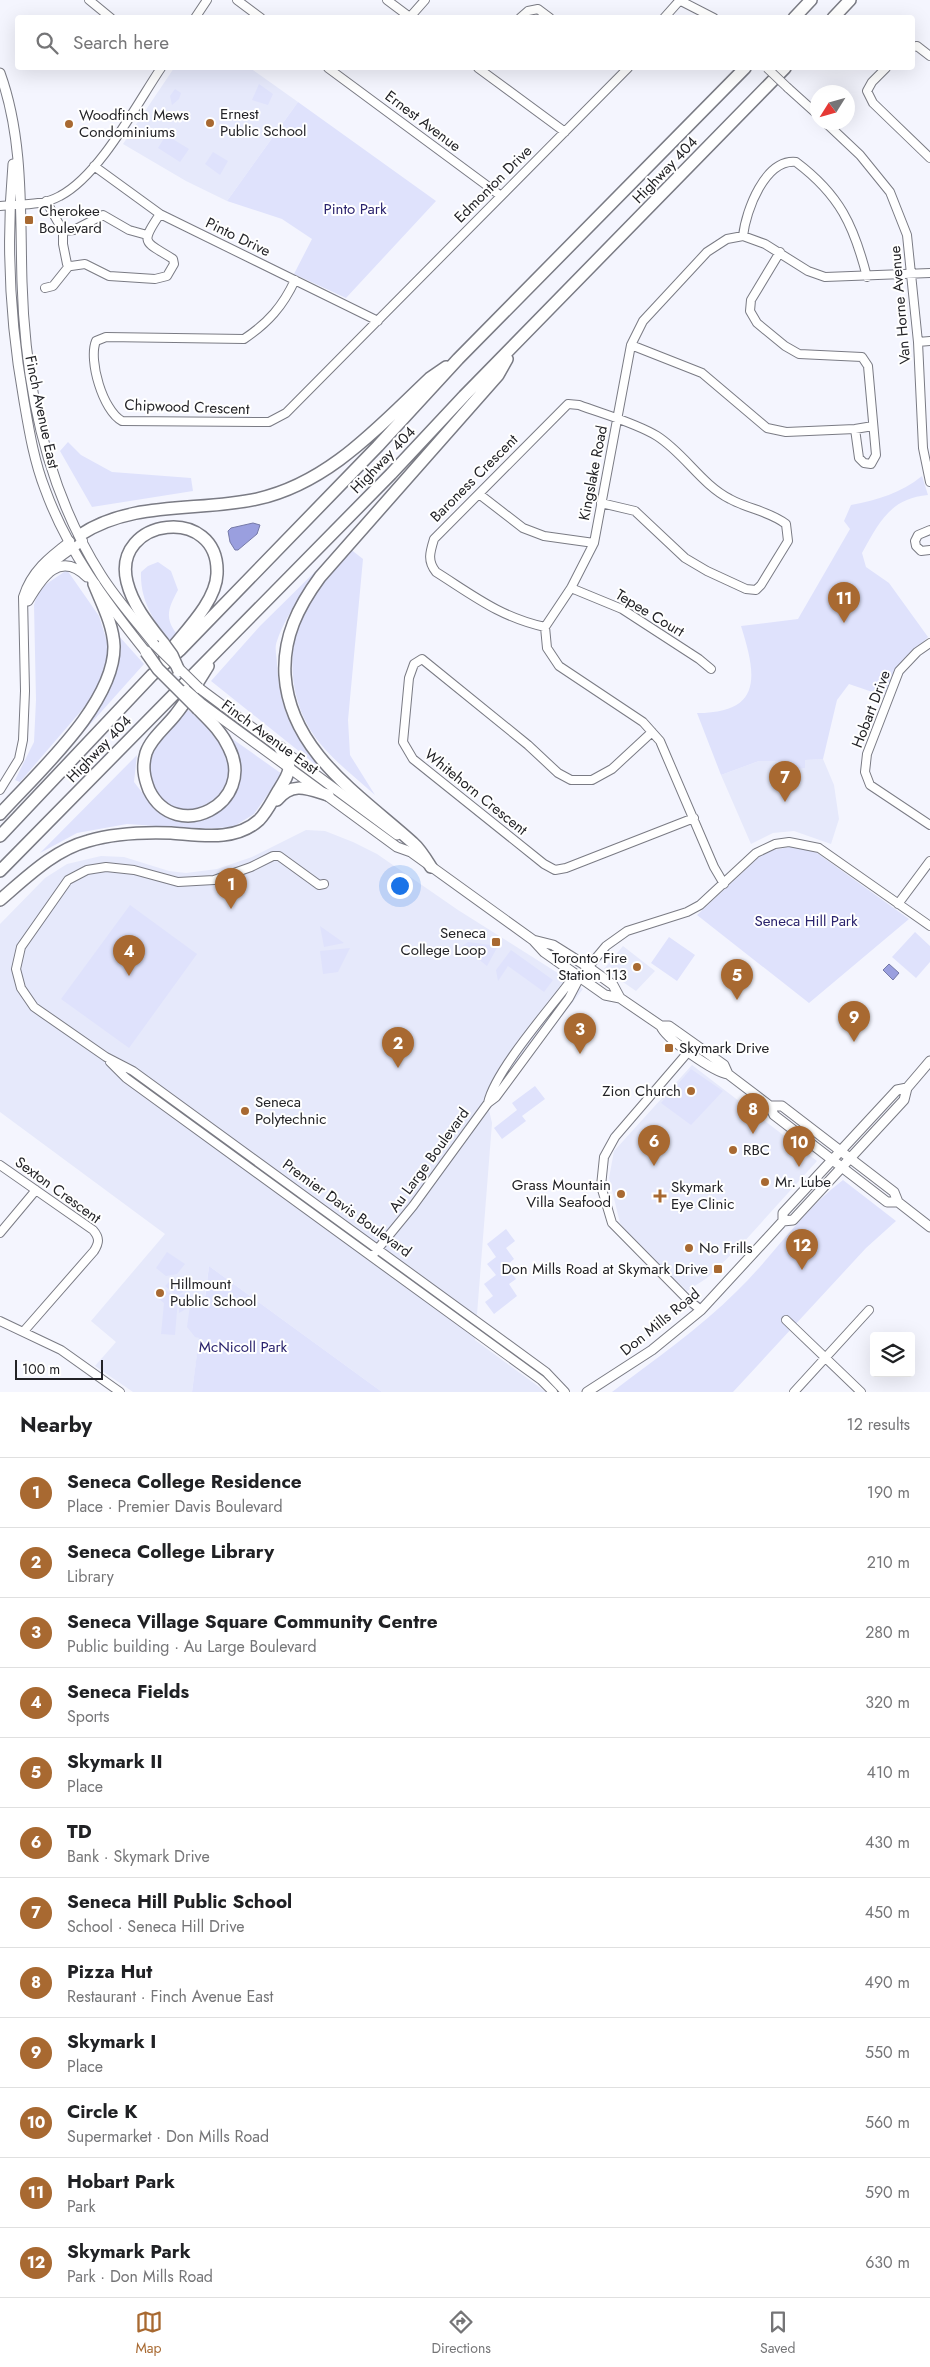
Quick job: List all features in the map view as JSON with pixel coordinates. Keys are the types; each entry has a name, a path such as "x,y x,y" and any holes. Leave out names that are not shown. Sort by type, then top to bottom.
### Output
{"highway":[{"path":"797,15 811,0"},
{"path":"837,15 850,0"},
{"name":"Highway 404","path":"0,836 152,675 198,632 371,453 458,359 743,70"},
{"name":"Highway 404","path":"0,872 226,640 392,474 783,70"},
{"path":"432,867 414,843 350,788 313,752 295,721 286,688 287,641 294,619 320,577 498,375 513,347"},
{"path":"77,541 122,515 257,499 293,488 321,474 341,460 430,378 458,359"},
{"path":"152,675 200,614 212,591 217,574 210,546 199,534 171,525 156,529 140,539 129,552 126,570 135,602 155,647 158,670 200,707 219,730 230,749 235,774 232,786 217,807 201,814 174,814 162,806 152,796 144,780 144,765 147,751 176,714 226,640"},
{"path":"0,814 56,752 100,696 108,680 113,653 111,627 94,584"},
{"path":"155,647 172,655 179,671"},
{"path":"265,812 290,768 288,760 280,748"},
{"path":"0,900 60,853 85,842 112,834 221,836 250,826 283,794 296,787 328,796"}],"main road":[{"name":"Finch Avenue East","path":"0,72 14,127 10,205 13,325 29,432 44,488 77,541 111,590 155,647"},
{"name":"Finch Avenue East","path":"14,143 22,204 23,314 28,371 37,422 48,459 94,584 155,647"},
{"path":"28,601 40,581 60,566 72,566 94,584"},
{"name":"Finch Avenue East","path":"179,671 206,694 403,840 411,852"},
{"name":"Finch Avenue East","path":"200,707 290,768 397,847 411,852 533,940 544,952 605,995 620,998 661,1026 669,1026 704,1050 724,1065 728,1074 770,1106 774,1116 887,1202 898,1202"},
{"name":"Finch Avenue East","path":"533,940 553,945 588,967 613,985 620,998"},
{"name":"Finch Avenue East","path":"661,1026 663,1032 689,1051 720,1073 728,1074"},
{"name":"Don Mills Road","path":"587,1392 652,1350 701,1310 783,1221 792,1220 904,1100 907,1088 930,1062"},
{"name":"Don Mills Road","path":"783,1221 783,1213 840,1150 897,1090 907,1088"},
{"name":"Finch Avenue East","path":"770,1106 782,1106 894,1192 898,1202 930,1227"}],"street":[{"path":"90,0 108,15"},
{"path":"197,15 206,0"},
{"path":"237,0 257,15"},
{"path":"387,0 407,15"},
{"path":"412,15 425,0"},
{"path":"667,15 680,0 708,15"},
{"path":"523,15 528,11 538,9 546,15"},
{"path":"915,46 930,56"},
{"path":"0,206 46,201 60,197 77,185 94,166 159,70"},
{"name":"Ernest Avenue","path":"331,70 501,196"},
{"path":"481,70 565,132"},
{"name":"Edmonton Drive","path":"378,320 626,70"},
{"path":"769,70 810,108"},
{"path":"884,70 872,82 868,91 873,103 930,158"},
{"name":"Van Horne Avenue","path":"833,130 860,155 890,192 907,235 913,274 926,418 923,448 930,482"},
{"path":"867,277 858,241 839,203 796,162 778,165 754,197 745,219 743,236 780,252 808,271 825,277 867,277 930,273"},
{"name":"Pinto Drive","path":"94,166 160,214 378,320"},
{"path":"46,201 63,231 63,247 66,263 69,266"},
{"path":"146,235 160,214"},
{"path":"45,288 53,286 69,266 85,264 115,278 165,277 174,264 173,259 151,246 146,235 129,230 103,215 74,230 63,231"},
{"name":"Kingslake Road","path":"545,627 571,588 594,543 631,345 643,321 707,252 727,239 743,236"},
{"path":"780,252 751,300 750,311 757,323 785,346 799,354 862,357 868,366 876,455 871,464 864,463 859,458 855,430"},
{"name":"Chipwood Crescent","path":"295,280 285,302 257,330 244,339 106,337 96,340 92,350 104,403 114,417 122,421 269,422 286,414 378,320"},
{"path":"918,342 930,341"},
{"path":"631,345 702,373 766,428 786,432 855,430 873,426"},
{"name":"Baroness Crescent","path":"545,627 521,622 502,614 436,572 430,565 430,553 434,539 568,404 579,405 617,420"},
{"path":"601,503 634,511 685,558 707,571 746,588 756,590 761,585 788,541 786,524 775,516 730,500 713,488 676,450 656,436 617,420"},
{"path":"479,494 523,528 544,536 594,543"},
{"path":"930,530 918,535 915,541 916,546 921,551 930,550"},
{"path":"23,613 33,586 44,571 77,541"},
{"path":"0,790 20,759 23,740 25,691 23,597 33,574 40,565 77,541"},
{"name":"Tepee Court","path":"571,588 622,608 710,669"},
{"path":"545,627 547,648 559,666 643,722 660,741 714,867 724,884"},
{"name":"Hobart Drive","path":"930,643 917,652 899,671 867,754 864,772 870,785 930,825"},
{"name":"Whitehorn Crescent","path":"652,732 612,769 592,780 571,780 558,773 528,745 422,659 414,664 409,678 404,742 413,759 554,870 566,868 694,818"},
{"name":"Au Large Boulevard","path":"372,1256 380,1249 488,1103 491,1092 516,1054 569,983 580,977 606,946 627,931 687,912 700,905 756,853 775,844 789,842 819,848 930,926"},
{"name":"Premier Davis Boulevard","path":"324,884 319,885 279,856 273,856 251,867 214,880 178,882 134,870 106,867 87,870 68,880 21,947 16,969 21,988 34,1007 106,1057 133,1071 380,1249 546,1372 565,1392"},
{"path":"898,904 930,860"},
{"path":"689,1051 615,1136 604,1157 601,1186 612,1223 686,1298 701,1310"},
{"name":"Premier Davis Boulevard","path":"106,1057 126,1078 541,1380 553,1392"},
{"name":"Sexton Crescent","path":"0,1164 93,1230 98,1236 99,1244 24,1331"},
{"path":"0,1233 36,1190"},
{"path":"794,1392 869,1310"},
{"path":"786,1320 861,1392"},
{"path":"0,1322 24,1331 61,1350 120,1392"}],"shaded area":[{"name":"Ernest Public School","path":"173,70 253,70 298,102 227,201 186,181 123,144"},
{"path":"823,759 834,785 839,819 831,844 794,831 773,833 751,844 721,775 759,761"},
{"name":"Seneca Polytechnic","path":"306,830 325,831 377,854 458,910 583,989 489,1110 492,1123 475,1340 546,1392 382,1392 209,1266 192,1392 133,1392 95,1366 116,1342 91,1321 165,1234 0,1112 0,924 45,878 67,864 101,856 124,857 169,871 186,873 217,869 252,857"},
{"path":"623,946 655,971 636,991 604,969"},
{"path":"692,1065 817,1161 742,1244 707,1278 687,1291 631,1238 620,1223 609,1178 614,1151"}],"green space":[{"path":"259,84 273,94 268,105 252,100"},
{"path":"175,89 181,93 179,99 172,105 170,96"},
{"name":"Pinto Park","path":"298,102 436,201 346,298 294,274 312,239 282,219 227,201"},
{"path":"166,135 189,149 180,162 158,148"},
{"path":"213,152 228,161 220,175 205,164"},
{"path":"68,442 81,455 112,472 191,478 193,491 92,507 60,451"},
{"path":"922,476 928,495 915,497 895,506 874,531 862,553 866,567 889,583 928,637 893,674 884,696 849,684 837,700 823,759 805,760 805,768 780,770 779,761 759,761 721,775 697,713 719,711 734,706 744,698 750,688 750,660 741,626 798,619 850,529 844,521 851,505 889,495 906,487"},
{"path":"349,548 363,559 348,720 350,755 375,795 336,760 315,737 305,721 298,704 292,667 293,649 303,612 315,590"},
{"path":"330,557 331,559 287,618 276,647 281,695 289,720 302,743 320,768 211,681 260,626"},
{"path":"158,562 171,571 178,590 169,612 170,622 176,633 169,642 145,601 141,582 141,572 148,566"},
{"path":"67,570 99,616 108,645 110,661 93,697 20,782 15,780 34,742 36,700 34,605 39,589"},
{"path":"118,635 144,664 25,797 23,795 105,699 114,677"},
{"path":"186,708 218,738 225,750 229,768 226,784 217,796 204,805 189,809 174,808 161,800 152,784 150,773 151,762 156,748 163,736"},
{"path":"224,733 282,774 254,814 233,827 200,829 127,824 77,833 40,853 137,755 134,782 154,808 178,819 219,810 230,801 237,790 241,776 236,750"},
{"name":"Seneca Hill Park","path":"790,847 804,848 817,853 909,919 809,1003 697,915 767,851"},
{"path":"130,905 197,954 129,1048 61,999"},
{"path":"320,926 344,943 324,947"},
{"path":"915,932 930,946 930,962 916,978 892,957"},
{"path":"669,937 695,955 677,981 651,963"},
{"path":"468,942 498,946 487,966 462,946"},
{"path":"350,948 338,972 323,974 320,951"},
{"path":"511,950 553,980 544,992 508,966 498,981 496,970"},
{"path":"691,1069 723,1091 691,1125 661,1103"},
{"path":"535,1086 545,1099 522,1116 526,1121 502,1139 494,1128 517,1110 512,1103"},
{"path":"843,1180 896,1221 866,1248 733,1392 612,1392 676,1344 722,1305 750,1277 814,1205"},
{"path":"506,1229 515,1241 506,1248 514,1259 506,1266 516,1279 509,1284 517,1296 494,1314 485,1302 493,1296 484,1284 496,1275 487,1264 496,1257 487,1244"},
{"path":"167,1252 185,1264 177,1274 166,1276 156,1268"},
{"name":"McNicoll Park","path":"209,1266 382,1392 192,1392 199,1338 195,1337 187,1327 191,1298 205,1298"},
{"path":"177,1280 182,1282 185,1287 183,1292 177,1296 165,1286 170,1281"},
{"path":"163,1288 178,1299 175,1335 161,1334 164,1303 154,1295"},
{"path":"183,1294 189,1300 186,1309 179,1313 178,1297"}],"water":[{"path":"253,523 260,525 257,534 238,550 235,550 230,542 228,531 231,528"},
{"path":"889,964 899,973 893,980 883,970"}],"place":[{"name":"Ernest Public School","path":"210,123"},
{"name":"Woodfinch Mews Condominiums","path":"69,124"},
{"name":"Cherokee Boulevard","path":"29,220"},
{"name":"Hobart Park","path":"844,623"},
{"name":"Seneca Hill Public School","path":"785,802"},
{"name":"Seneca College Residence","path":"231,909"},
{"name":"Seneca College Loop","path":"496,942"},
{"name":"Toronto Fire Station 113","path":"637,967"},
{"name":"Seneca Fields","path":"129,976"},
{"name":"Skymark II","path":"737,1000"},
{"name":"Skymark I","path":"854,1042"},
{"name":"Skymark Drive","path":"669,1048"},
{"name":"Seneca Village Square Community Centre","path":"580,1054"},
{"name":"Seneca College Library","path":"398,1068"},
{"name":"Zion Church","path":"691,1091"},
{"name":"Seneca Polytechnic","path":"245,1111"},
{"name":"Pizza Hut","path":"753,1134"},
{"name":"RBC","path":"733,1150"},
{"name":"TD","path":"654,1166"},
{"name":"Circle K","path":"799,1167"},
{"name":"Mr. Lube","path":"765,1182"},
{"name":"Grass Mountain Villa Seafood","path":"621,1194"},
{"name":"Skymark Eye Clinic","path":"660,1196"},
{"name":"No Frills","path":"689,1248"},
{"name":"Don Mills Road at Skymark Drive","path":"718,1269"},
{"name":"Skymark Park","path":"802,1270"},
{"name":"Hillmount Public School","path":"160,1293"}]}
